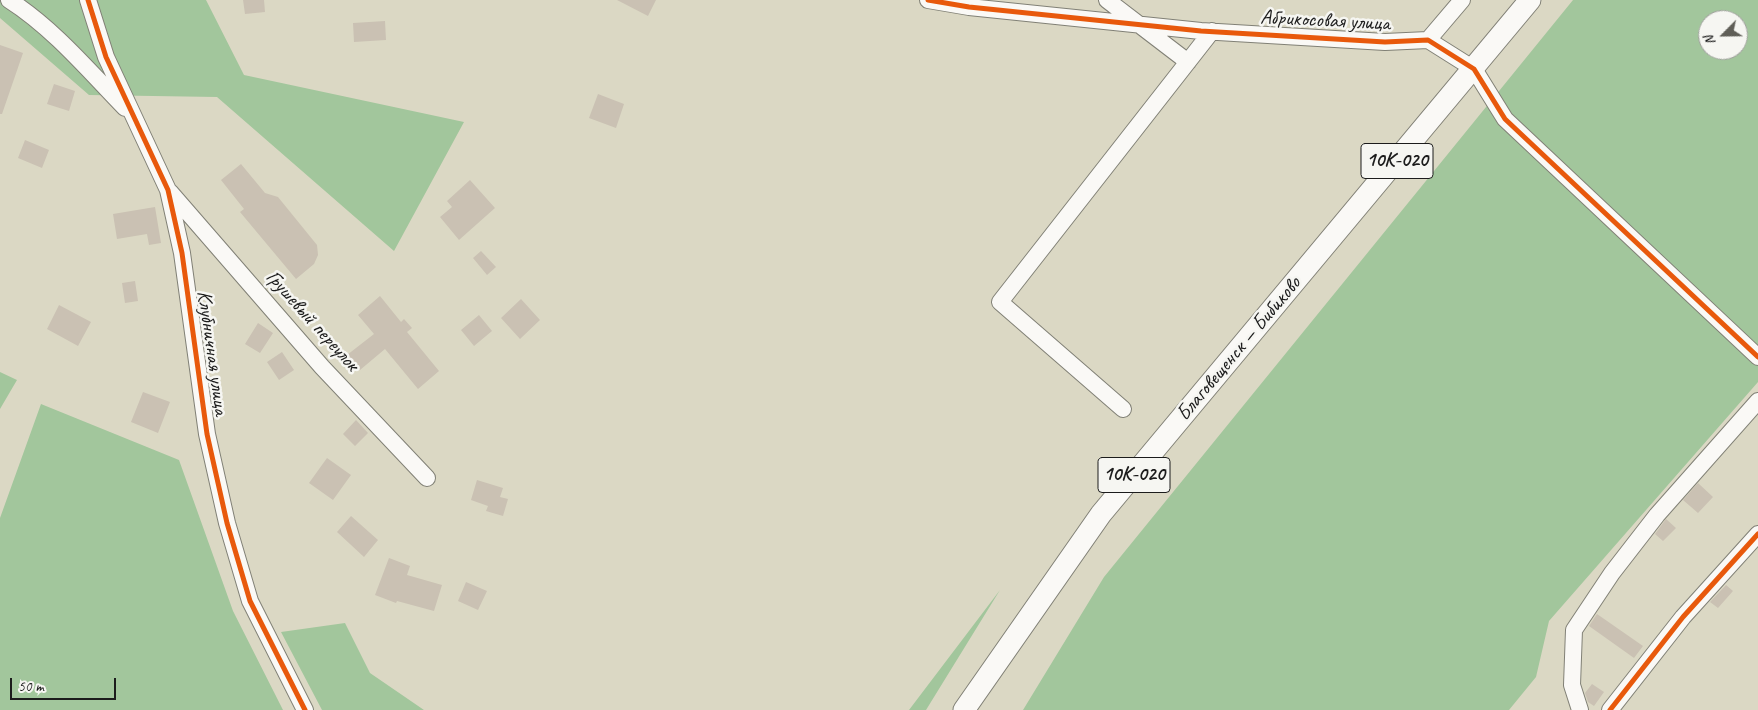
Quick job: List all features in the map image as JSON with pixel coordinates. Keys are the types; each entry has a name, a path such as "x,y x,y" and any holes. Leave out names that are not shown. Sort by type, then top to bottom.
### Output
{"main road":[{"name":"Благовещенск — Бибиково","path":"964,710 1101,514 1530,0"}],"street":[{"path":"10,0 70,50 134,117"},
{"name":"Клубничная улица","path":"88,0 106,57 168,190 182,253 207,434 227,523 250,601 305,710"},
{"name":"Абрикосовая улица","path":"928,0 969,7 1212,31 1385,42 1428,40"},
{"path":"1107,0 1188,62"},
{"path":"1462,0 1428,40 1474,69 1505,119 1758,357"},
{"path":"1122,409 1000,302 1212,31"},
{"name":"Грушевый переулок","path":"168,190 322,367 427,478"},
{"path":"1580,710 1572,685 1574,630 1612,573 1657,515 1758,401"},
{"path":"1610,710 1683,618 1758,534"}],"green space":[{"path":"0,0 206,0 244,75 464,122 394,251 217,97 89,95 0,18"},
{"path":"1573,0 1758,0 1758,382 1549,621 1536,677 1509,710 1023,710 1104,577"},
{"path":"0,372 17,380 0,409"},
{"path":"41,404 179,460 233,611 283,710 0,710 0,518"},
{"path":"1000,590 926,710 909,710"},
{"path":"345,623 370,673 424,710 322,710 281,632"}],"building":[{"path":"243,0 264,0 265,12 245,14"},
{"path":"617,0 656,0 648,16"},
{"path":"385,21 386,40 354,42 353,23"},
{"path":"0,45 23,53 2,114 0,114"},
{"path":"54,84 75,91 69,111 47,104"},
{"path":"598,94 624,104 616,128 589,118"},
{"path":"25,140 49,150 42,168 18,158"},
{"path":"241,164 265,193 278,197 317,245 318,255 314,264 296,279 240,212 244,209 221,180"},
{"path":"470,180 495,208 459,240 440,217 452,207 447,201"},
{"path":"155,207 161,243 149,245 147,234 117,239 113,214"},
{"path":"481,251 496,267 487,275 473,258"},
{"path":"135,281 138,301 125,303 122,283"},
{"path":"380,296 401,322 404,319 412,328 407,332 439,371 418,389 385,349 360,370 347,355 374,334 358,315"},
{"path":"521,299 540,320 520,339 501,318"},
{"path":"59,305 91,322 78,346 47,329"},
{"path":"479,315 492,331 474,346 461,330"},
{"path":"258,323 273,333 260,353 245,344"},
{"path":"282,352 294,370 279,380 267,362"},
{"path":"143,392 170,402 158,433 131,422"},
{"path":"356,420 368,433 355,446 343,434"},
{"path":"327,458 351,475 333,500 309,483"},
{"path":"477,480 503,488 500,497 508,499 503,516 486,511 488,506 471,500"},
{"path":"1698,483 1713,497 1698,513 1683,500"},
{"path":"351,516 378,540 364,557 337,532"},
{"path":"1666,519 1676,528 1663,541 1655,534"},
{"path":"389,558 410,566 407,575 442,585 434,611 397,601 396,603 375,595"},
{"path":"466,582 487,591 478,610 458,601"},
{"path":"1726,585 1733,591 1718,608 1710,602"},
{"path":"1597,614 1643,646 1634,658 1589,626"},
{"path":"1592,684 1604,692 1594,706 1588,702 1585,693"}],"cycle path":[{"path":"88,0 106,57 168,190 182,253 207,434 227,523 250,601 305,710"},
{"path":"928,0 969,7 1201,31 1385,42 1428,40 1474,69 1505,119 1758,357"},
{"path":"1610,710 1683,617 1758,534"}]}
